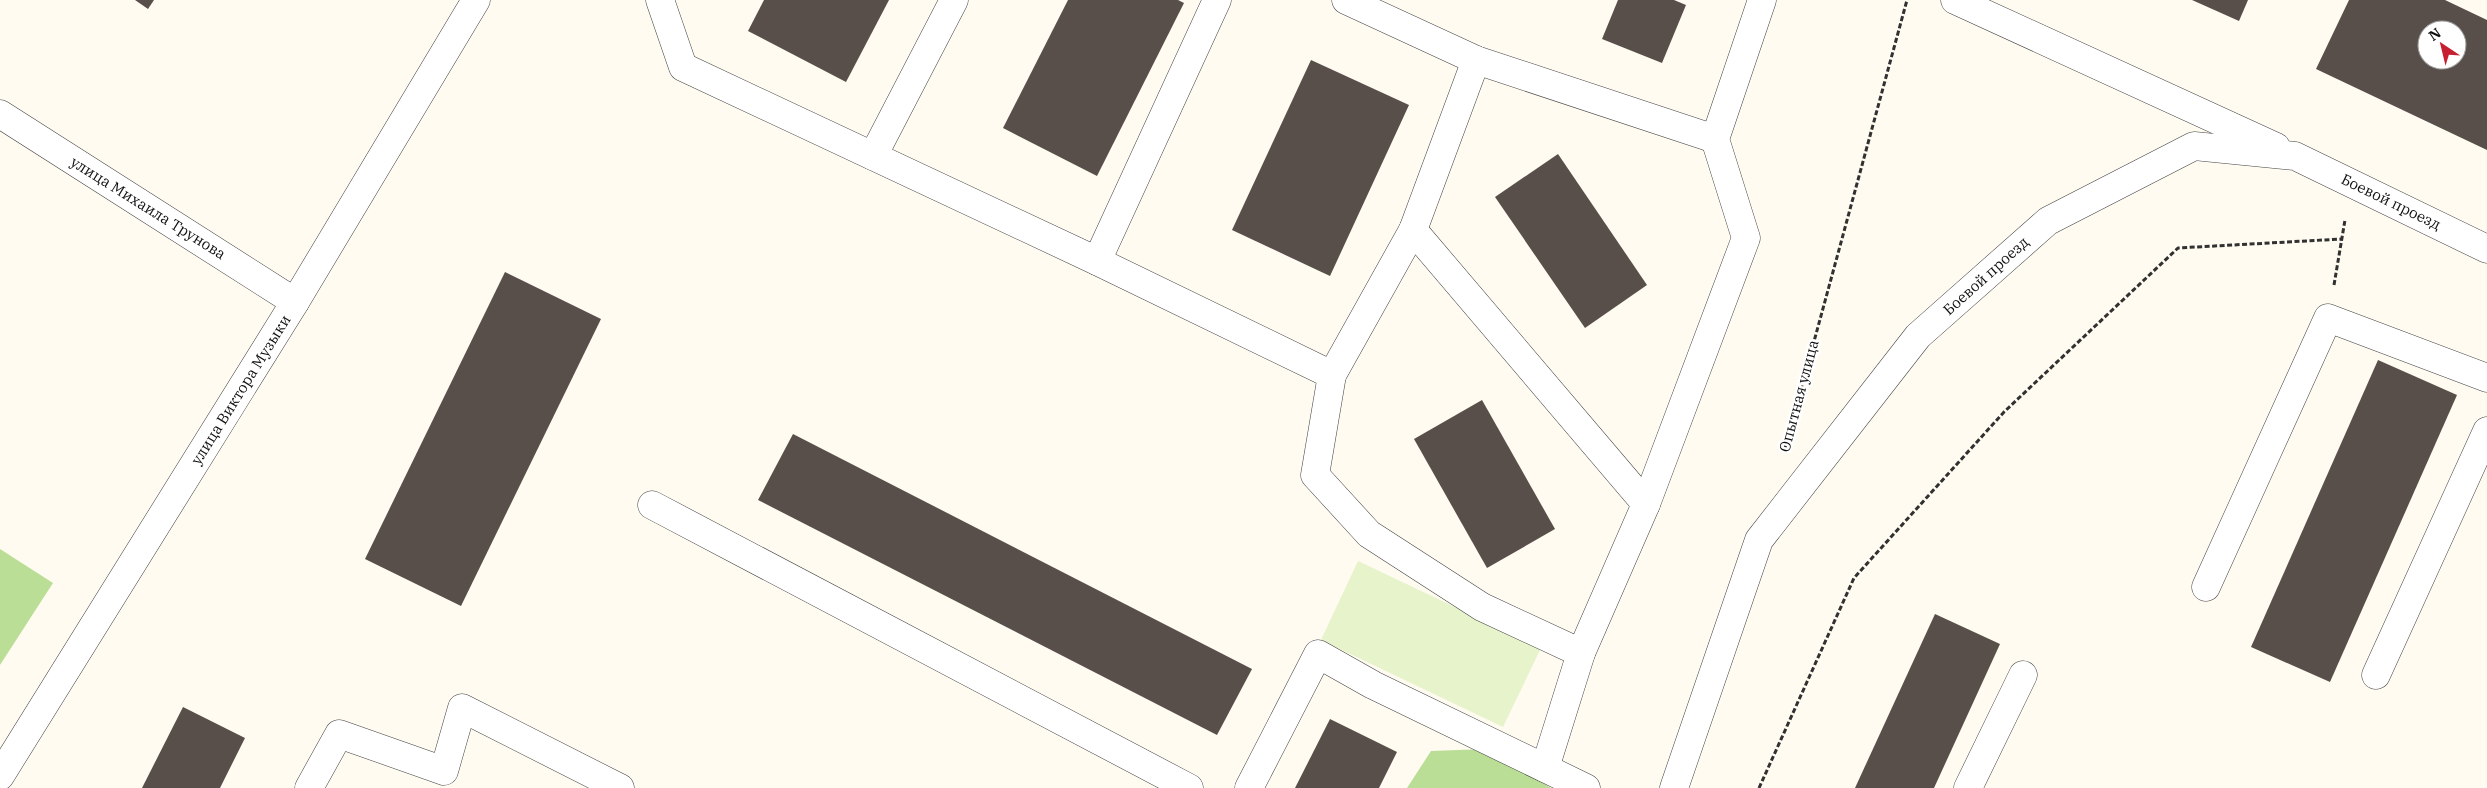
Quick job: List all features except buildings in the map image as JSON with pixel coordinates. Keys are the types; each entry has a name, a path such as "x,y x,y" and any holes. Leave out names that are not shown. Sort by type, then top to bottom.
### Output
{"street":[{"name":"улица Виктора Музыки","path":"0,776 295,302 476,0"},
{"path":"660,0 683,67 1332,375"},
{"path":"873,156 954,0"},
{"path":"1097,262 1217,0"},
{"path":"1346,0 1476,60 1715,139"},
{"path":"1545,768 1581,652 1646,504 1746,238 1715,139 1762,0"},
{"name":"Боевой проезд","path":"1955,0 2295,156 2487,249"},
{"path":"1476,60 1413,230 1332,375 1315,475 1368,534 1482,607 1581,652"},
{"name":"улица Михаила Трунова","path":"0,114 295,302"},
{"name":"Боевой проезд","path":"1674,788 1759,540 1918,336 2048,221 2194,146 2295,156"},
{"path":"1413,230 1646,504"},
{"path":"2206,588 2328,318 2487,378"},
{"path":"2376,675 2487,431"},
{"path":"652,505 1189,788"},
{"path":"1249,788 1318,654 1373,685 1586,788"},
{"path":"1968,788 2023,675"},
{"path":"309,788 338,734 440,779 462,708 620,788"}],"path":[{"name":"Опытная улица","path":"1783,453 1907,0"},
{"path":"2328,318 2352,184"},
{"path":"1759,788 1854,578 2004,412 2178,248 2342,239"}],"green space":[{"path":"0,549 53,583 0,665"},
{"path":"1358,561 1541,648 1503,727 1321,640"},
{"path":"1485,749 1551,788 1407,788 1431,751"}]}
